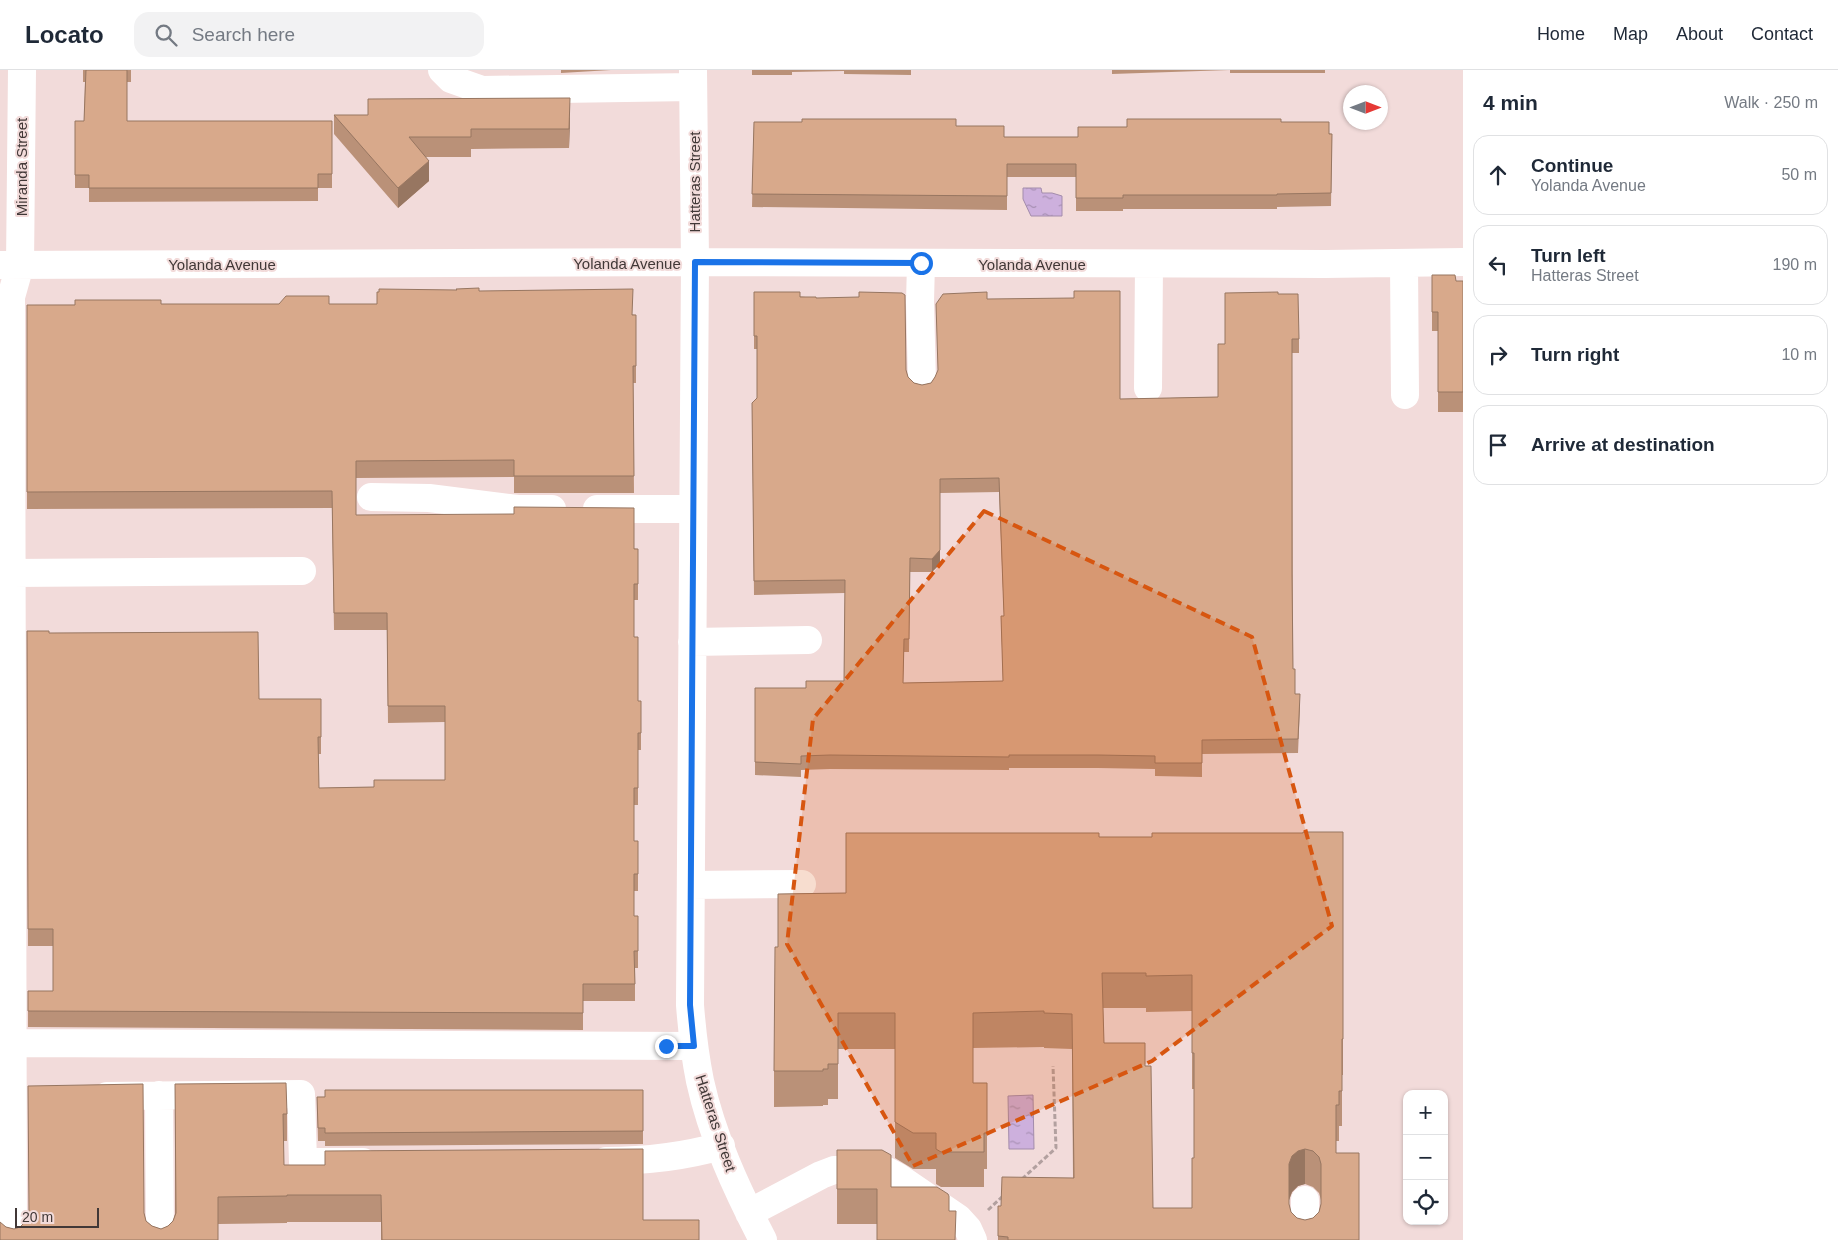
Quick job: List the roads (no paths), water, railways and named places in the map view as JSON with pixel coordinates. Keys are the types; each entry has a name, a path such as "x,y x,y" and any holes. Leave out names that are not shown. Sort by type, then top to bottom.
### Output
{"street":[{"name":"Miranda Street","path":"13,1240 25,1096 6,1000 12,574 6,540 10,264 22,70"},
{"path":"442,70 451,79 482,90 538,80 693,78"},
{"name":"Hatteras Street","path":"693,78 695,262 690,1005 700,1082 721,1146 749,1213 763,1240"},
{"name":"Yolanda Avenue","path":"10,264 695,262 1149,264 1463,262"},
{"path":"921,263 922,383"},
{"path":"1404,263 1405,395"},
{"path":"1148,388 1149,264"},
{"path":"371,497 429,498 518,509 693,509"},
{"path":"12,574 302,571"},
{"path":"692,642 808,640"},
{"path":"691,885 802,884"},
{"path":"13,1043 694,1046"},
{"path":"84,1096 301,1094 303,1162 383,1162"},
{"path":"159,1095 160,1240"},
{"path":"580,1160 652,1160 693,1154 721,1146"},
{"path":"749,1213 834,1170 875,1169 887,1171 898,1177 958,1218 970,1234"},
{"path":"1305,1200 1305,1240"}],"water":[{"path":"1023,188 1041,188 1042,193 1062,196 1062,216 1031,216 1023,199"},
{"path":"1033,1095 1034,1149 1009,1149 1008,1096"}]}
